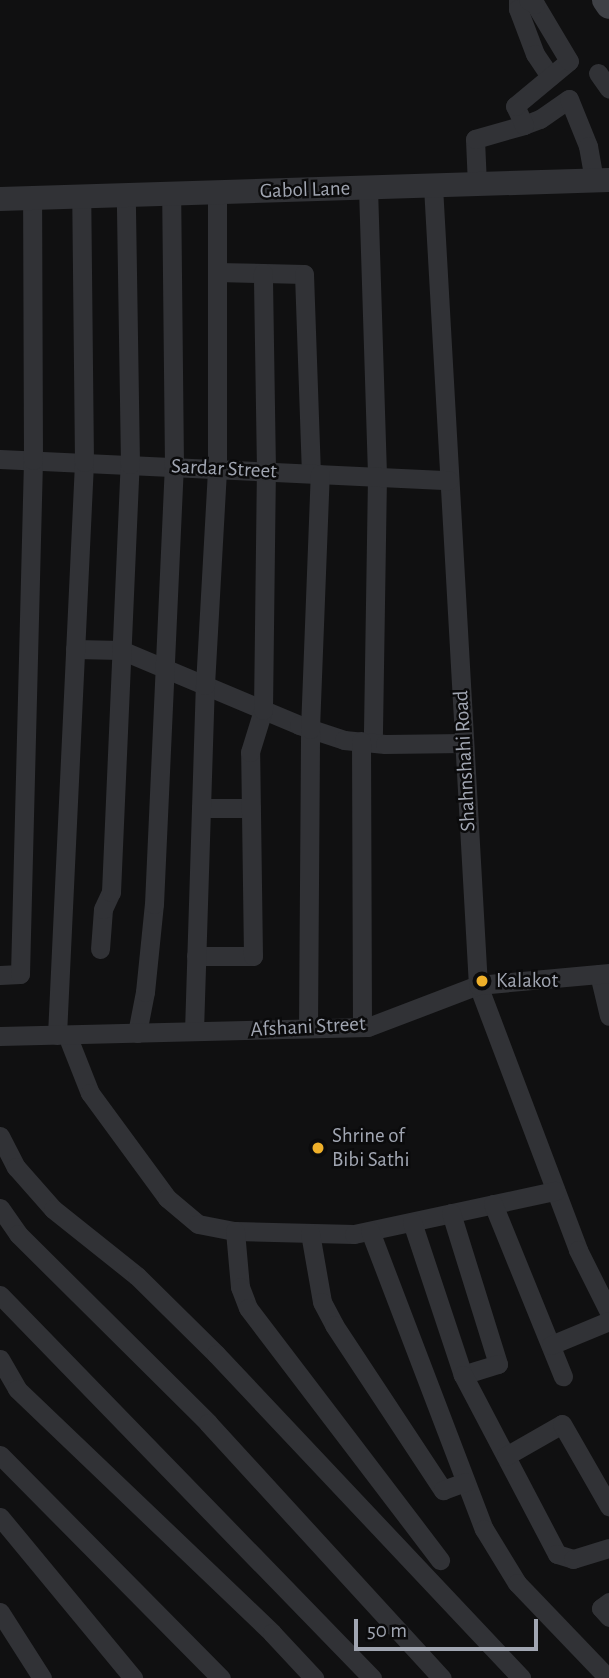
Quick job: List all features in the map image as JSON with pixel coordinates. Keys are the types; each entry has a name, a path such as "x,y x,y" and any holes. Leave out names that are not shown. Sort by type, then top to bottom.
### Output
{"main road":[{"path":"604,0 609,6"}],"street":[{"path":"518,0 518,9 535,54 550,76"},
{"path":"524,125 514,106 569,61 536,4 528,0"},
{"path":"598,72 609,89"},
{"path":"477,185 475,139 540,119 569,99 601,180"},
{"name":"Gabol Lane","path":"0,199 601,180"},
{"name":"Shahnshahi Road","path":"433,186 478,985 578,1250 609,1312"},
{"path":"362,1027 367,742 377,476 368,188"},
{"path":"194,1031 205,685 217,469 217,192"},
{"path":"137,1033 145,992 154,904 174,466 171,194"},
{"path":"100,949 103,909 111,892 130,464 126,195"},
{"path":"81,196 84,462 62,1035 90,1093 167,1198 198,1224 235,1231 354,1234 555,1191"},
{"path":"0,975 20,974 33,460 32,198"},
{"path":"217,272 304,274 316,473 310,729 308,1028"},
{"path":"196,956 253,956 250,752 263,710 266,471 263,273"},
{"name":"Sardar Street","path":"0,459 449,480"},
{"path":"75,649 121,650 310,729 344,740 464,743"},
{"path":"201,808 251,808"},
{"path":"604,974 609,1016"},
{"name":"Afshani Street","path":"0,1036 362,1027 478,985 604,974"},
{"path":"0,1136 16,1167 53,1209 137,1276 216,1354 521,1678"},
{"path":"493,1204 563,1376"},
{"path":"0,1208 18,1234 208,1423 442,1678"},
{"path":"452,1213 498,1364 463,1375"},
{"path":"412,1222 463,1375 557,1554 573,1559 609,1548"},
{"path":"235,1231 240,1286 248,1308 440,1560"},
{"path":"370,1231 484,1529 517,1583 607,1678"},
{"path":"310,1233 322,1302 334,1325 443,1490 465,1482"},
{"path":"0,1295 372,1678"},
{"path":"551,1345 609,1321"},
{"path":"0,1359 17,1389 272,1633 314,1678"},
{"path":"506,1455 562,1424 609,1505"},
{"path":"0,1455 221,1678"},
{"path":"0,1517 133,1678"},
{"path":"609,1602 601,1608 609,1617"},
{"path":"0,1612 42,1678"}],"place":[{"name":"Kalakot","path":"482,981"},
{"name":"Shrine of Bibi Sathi","path":"318,1148"}]}
